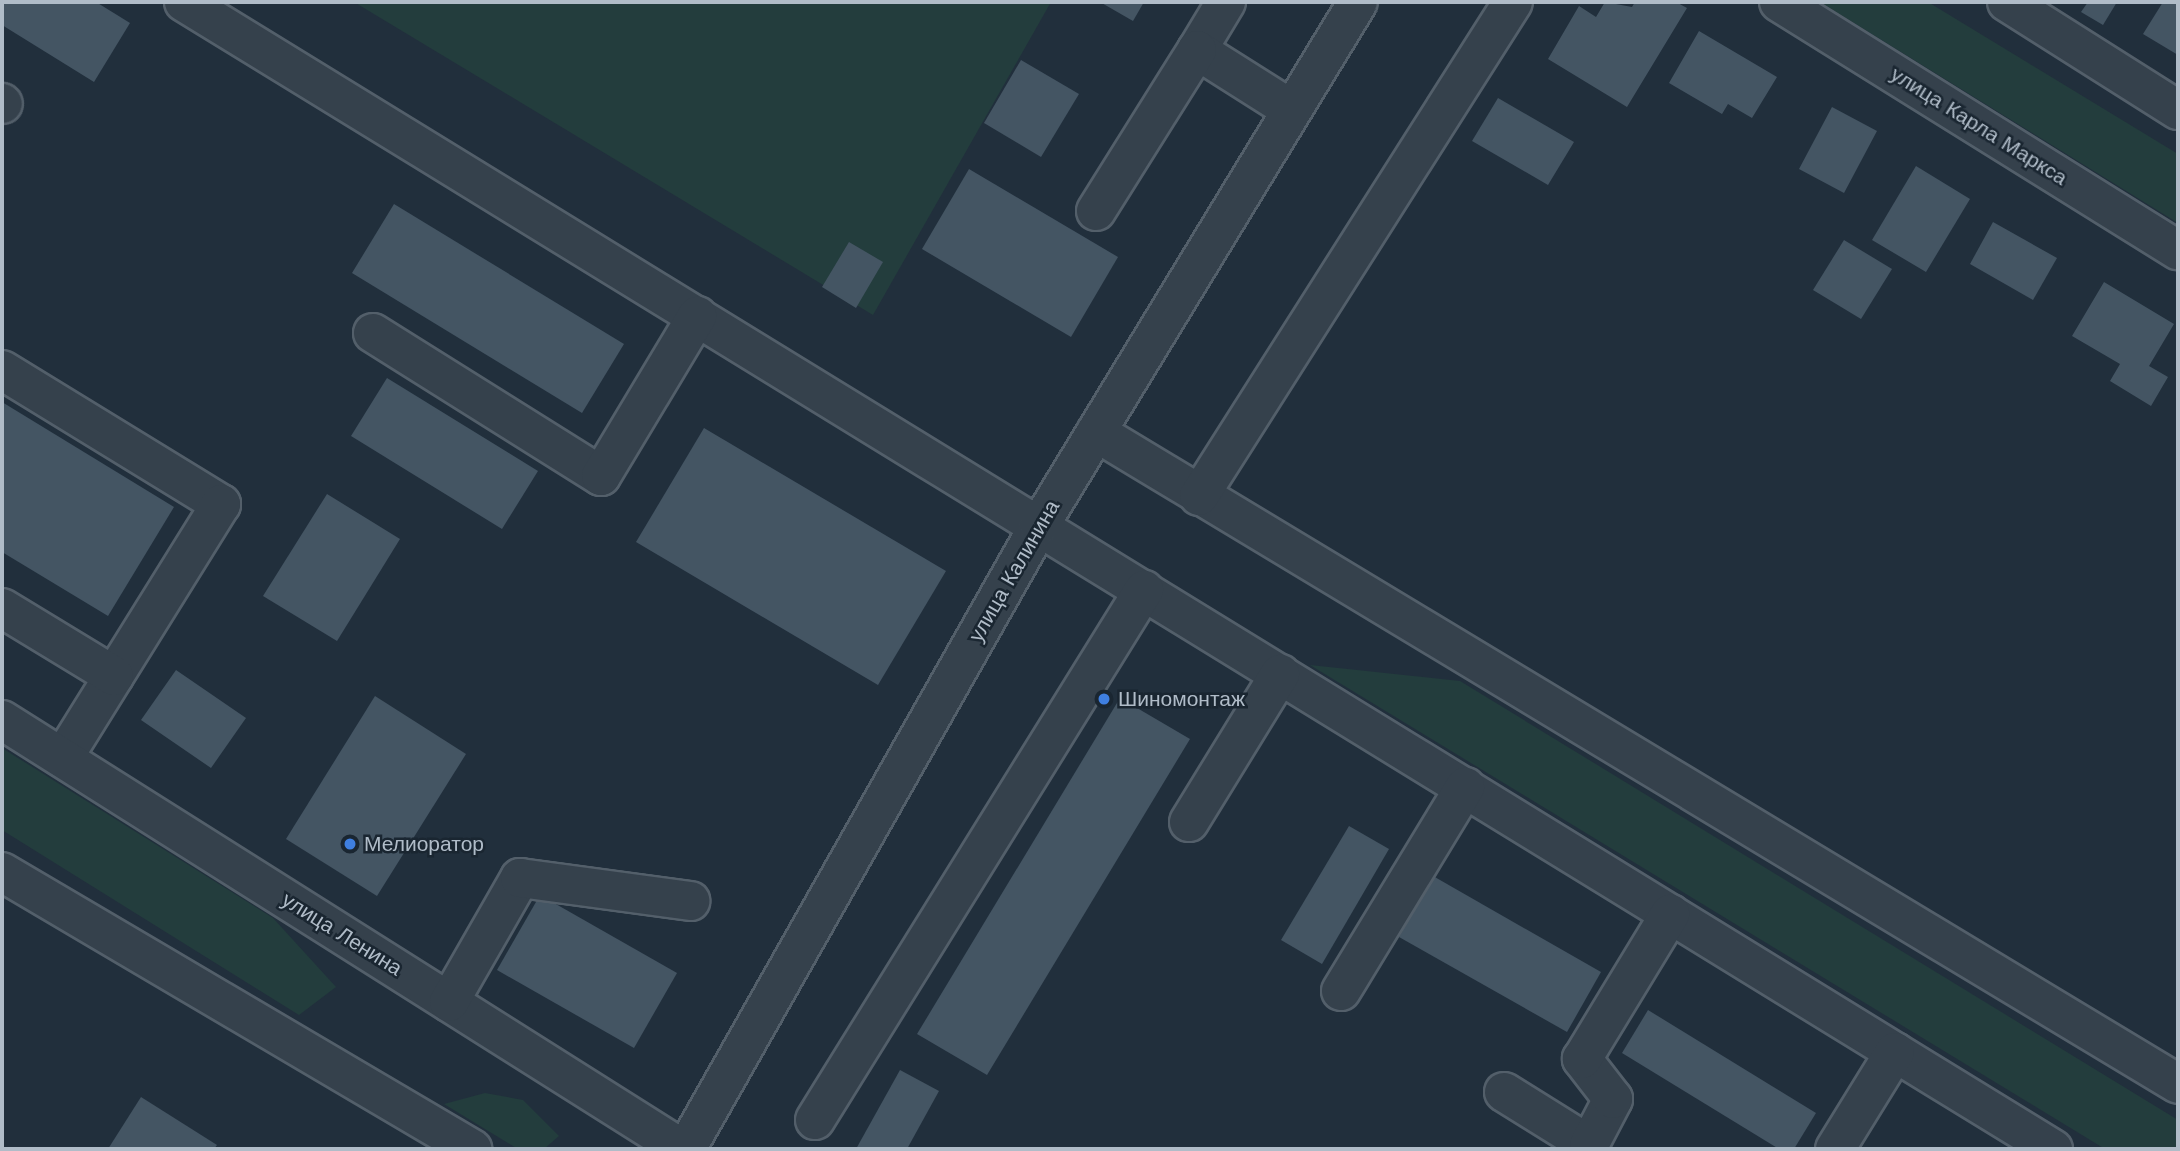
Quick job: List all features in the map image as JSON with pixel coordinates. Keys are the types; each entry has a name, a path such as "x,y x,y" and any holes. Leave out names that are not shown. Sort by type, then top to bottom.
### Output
{"street":[{"path":"184,2 2053,1149"},
{"path":"1096,211 1226,2"},
{"name":"улица Калинина","path":"684,1149 1039,526 1358,2"},
{"path":"1199,496 1513,2"},
{"name":"улица Карла Маркса","path":"1779,2 2178,250"},
{"path":"2007,2 2178,110"},
{"path":"1198,50 1292,110"},
{"path":"373,333 601,476 697,316"},
{"path":"2,370 221,504 63,758"},
{"path":"1096,432 2178,1084"},
{"path":"816,1120 1144,590"},
{"path":"2,608 114,676"},
{"path":"1189,822 1280,674"},
{"name":"улица Ленина","path":"2,720 684,1149"},
{"path":"1341,991 1465,787"},
{"path":"2,872 472,1149"},
{"path":"449,1002 520,878 690,901"},
{"path":"1504,1092 1589,1145 1613,1099 1582,1059 1670,914"},
{"path":"1835,1149 1895,1052"}],"green space":[{"path":"354,2 1051,2 873,315"},
{"path":"1820,2 1928,2 2178,154 2178,223"},
{"path":"1310,665 1460,681 2178,1120 2178,1149 2105,1149"},
{"path":"2,748 273,918 336,987 299,1015 2,830"},
{"path":"485,1093 523,1100 559,1136 544,1149 518,1149 444,1104"}],"building":[{"path":"2,2 96,2 130,23 94,82 2,25"},
{"path":"1100,2 1144,2 1133,21"},
{"path":"1605,2 1632,7 1635,2 1676,2 1687,8 1627,107 1548,59 1579,6 1596,17"},
{"path":"2088,2 2117,2 2103,25 2081,12"},
{"path":"2163,2 2178,2 2178,55 2143,34"},
{"path":"1699,31 1777,77 1752,118 1728,104 1722,114 1669,83"},
{"path":"1021,60 1079,94 1041,157 984,123"},
{"path":"1498,98 1574,142 1548,185 1472,141"},
{"path":"1832,107 1877,131 1844,193 1799,169"},
{"path":"1916,166 1970,199 1926,272 1872,240"},
{"path":"969,169 1118,257 1071,337 922,249"},
{"path":"394,204 624,344 582,413 352,273"},
{"path":"1993,222 2057,258 2033,300 1970,264"},
{"path":"1844,240 1892,269 1861,319 1813,290"},
{"path":"849,242 883,262 856,308 822,287"},
{"path":"2104,282 2174,324 2149,366 2168,377 2151,406 2110,381 2120,364 2072,336"},
{"path":"387,378 538,471 502,529 351,436"},
{"path":"2,402 174,507 108,616 2,552"},
{"path":"704,428 946,571 878,685 636,542"},
{"path":"327,494 400,539 337,641 263,596"},
{"path":"176,670 246,718 211,768 141,720"},
{"path":"375,696 466,754 377,896 286,839"},
{"path":"1120,698 1190,739 987,1075 917,1034"},
{"path":"1349,826 1389,849 1322,964 1281,940"},
{"path":"1433,876 1601,972 1567,1032 1399,937"},
{"path":"540,895 677,973 634,1048 497,970"},
{"path":"1648,1010 1816,1113 1794,1149 1779,1149 1622,1053"},
{"path":"900,1070 939,1091 907,1149 856,1149"},
{"path":"141,1097 217,1145 214,1149 108,1149"}],"place":[{"name":"Шиномонтаж","path":"1104,699"},
{"name":"Мелиоратор","path":"350,844"}]}
